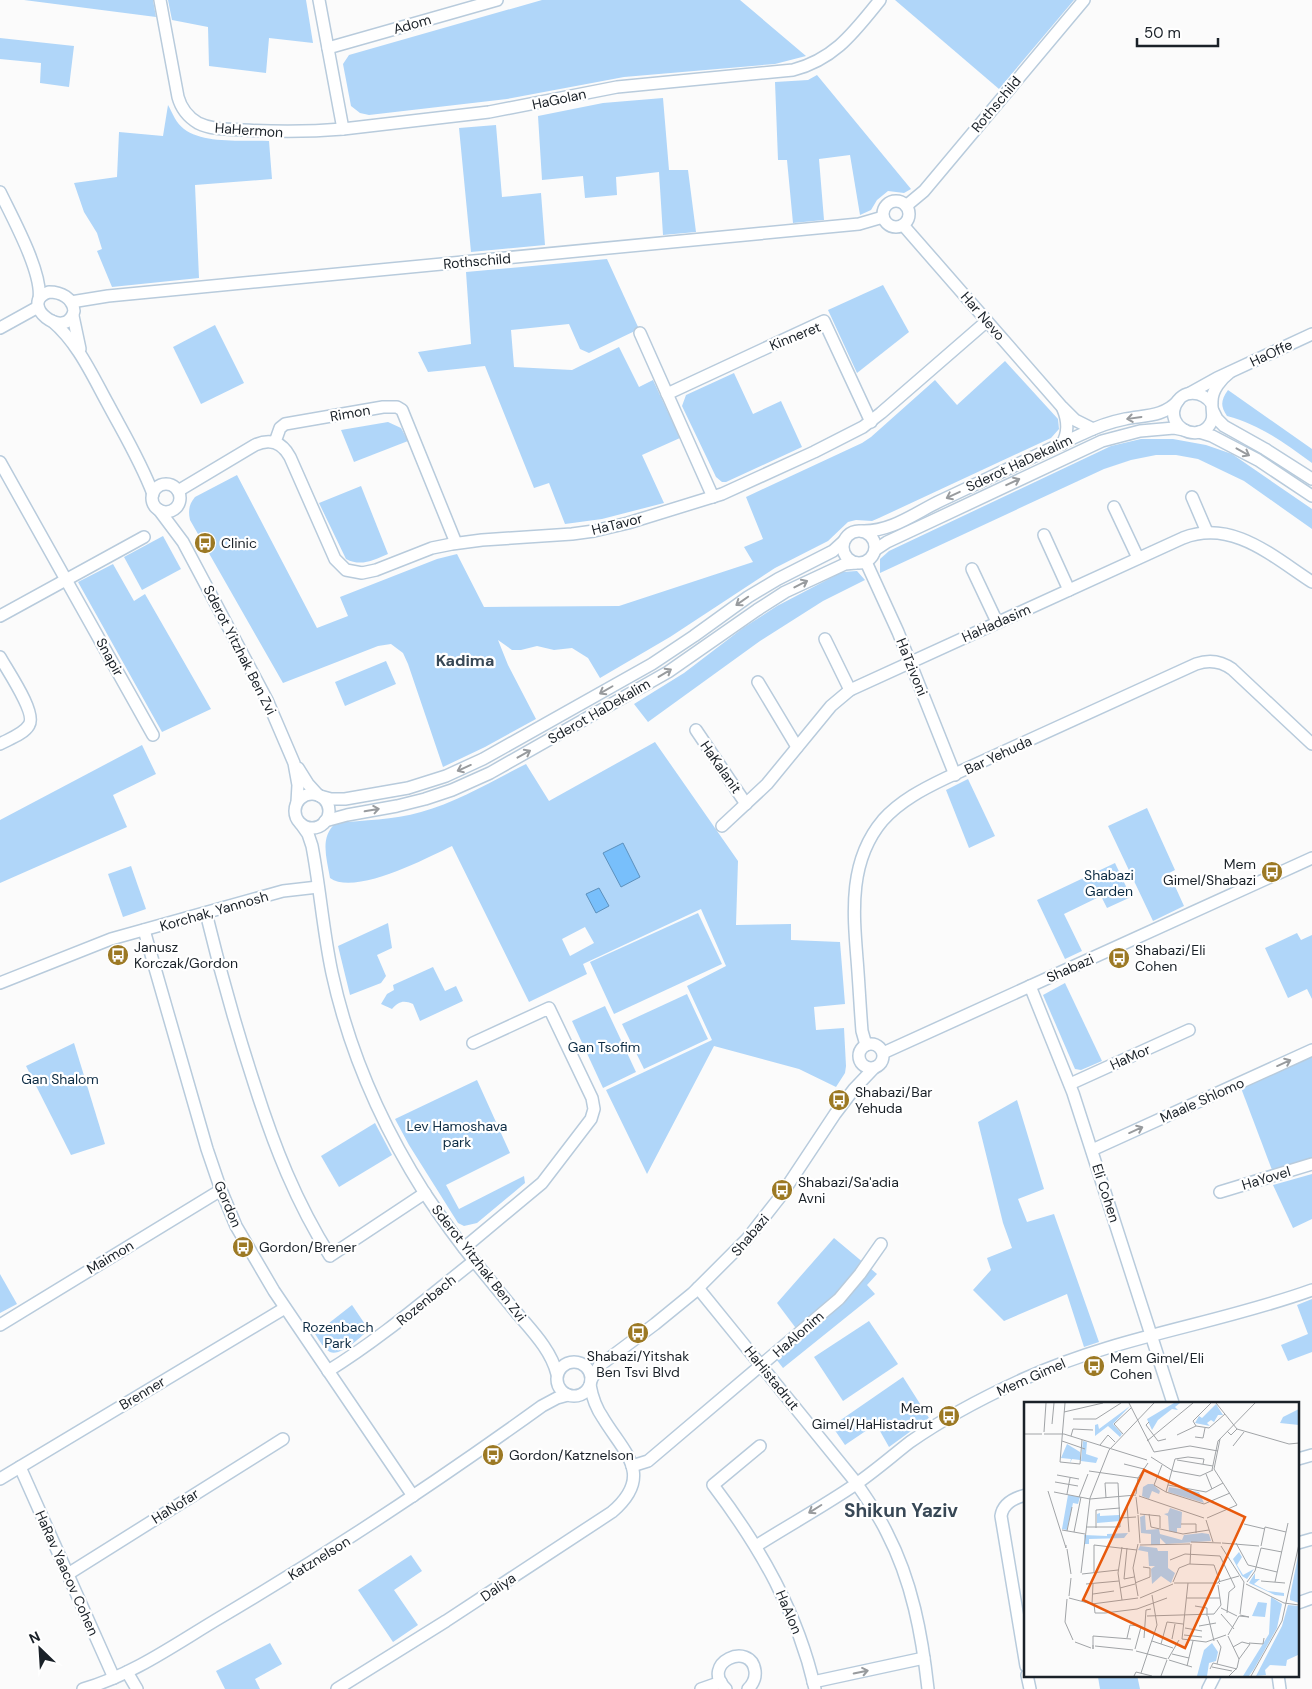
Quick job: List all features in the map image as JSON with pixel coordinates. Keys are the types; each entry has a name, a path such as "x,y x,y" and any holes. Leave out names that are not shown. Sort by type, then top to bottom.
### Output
{"street":[{"name":"HaHermon","path":"160,0 178,97 182,108 193,120 208,127 221,129 285,132 343,129"},
{"path":"319,0 343,129"},
{"name":"Adom","path":"328,48 497,0"},
{"name":"HaGolan","path":"343,129 489,112 618,87 793,70 819,61 837,49 880,0"},
{"name":"Rothschild","path":"906,206 925,190 1084,0"},
{"path":"0,192 36,271 45,283 71,302 74,309 73,316 78,342 83,358"},
{"path":"898,200 906,206 909,214 908,220 904,224 898,227 886,223 883,217 884,207 890,202 898,200"},
{"name":"Rothschild","path":"71,302 108,296 859,224 883,217"},
{"name":"Har Nevo","path":"904,224 1062,407 1075,420 1093,429"},
{"path":"36,271 40,292 38,303 44,317 52,321 70,340 83,358 139,460 153,494 154,504 159,510 166,512 172,510 175,493 255,445 264,442 274,442"},
{"path":"0,328 38,303 44,294 57,292"},
{"path":"52,321 66,322 73,316"},
{"name":"HaTavor","path":"274,442 281,444 287,452 332,554 338,563 346,570 356,573 368,572 432,548 456,543 594,531 628,523 713,497 742,486 848,436 871,422 986,320"},
{"name":"Kinneret","path":"667,394 824,321 871,422"},
{"path":"640,333 713,497"},
{"name":"HaOffe","path":"1188,394 1312,334"},
{"name":"HaOffe","path":"1212,408 1212,399 1216,387 1230,373"},
{"path":"1212,408 1211,422 1205,429 1199,432 1193,433 1184,430 1177,424 1174,418 1174,409 1178,401 1188,394 1203,395 1212,408 1217,419 1224,426 1266,448 1312,480"},
{"name":"Sderot HaDekalim","path":"319,795 334,800 345,800 408,788 446,776 477,762 643,669 694,636 748,597 783,576 829,553 852,532 877,531 890,526 1093,429 1125,419 1156,415 1178,401"},
{"name":"Rimon","path":"274,442 280,428 285,424 383,407 397,407 402,410 456,543"},
{"path":"1062,407 1067,425 1066,437 1062,444"},
{"name":"Sderot HaDekalim","path":"323,823 347,814 425,799 490,773 668,672 785,592 850,562 861,563 872,557 875,550 903,535 1102,441 1140,431 1174,428 1184,430"},
{"path":"1199,432 1212,436 1251,456 1312,496"},
{"path":"139,460 175,493"},
{"name":"Snapir","path":"0,462 153,735"},
{"path":"153,494 158,486 175,493"},
{"name":"Sderot Yitzhak Ben Zvi","path":"175,493 184,542"},
{"path":"1192,497 1207,532"},
{"path":"1114,507 1138,558"},
{"name":"Sderot Yitzhak Ben Zvi","path":"159,510 184,542 253,671 293,759 308,784 319,795"},
{"path":"862,531 873,538 876,545 875,550"},
{"name":"HaHadasim","path":"722,826 772,778 831,706 850,690 1190,535 1207,532 1228,534 1243,539 1312,582"},
{"path":"1044,535 1069,590"},
{"path":"0,616 144,537"},
{"path":"844,541 843,549 845,556 861,563"},
{"name":"HaTzivoni","path":"861,563 910,662 955,774"},
{"path":"972,569 997,622"},
{"path":"825,639 850,690"},
{"path":"0,658 28,706 31,719 24,731 0,744"},
{"name":"Bar Yehuda","path":"866,1044 862,1031 854,925 855,886 859,864 873,833 896,808 927,787 1206,661 1218,662 1232,669 1312,744"},
{"path":"758,682 797,747"},
{"name":"HaKalanit","path":"696,730 746,804"},
{"name":"Sderot Yitzhak Ben Zvi","path":"293,759 298,785 297,802"},
{"path":"307,794 319,795 328,806 328,814 323,823 311,828 301,824 295,815 297,802 302,796 307,794"},
{"name":"Sderot Yitzhak Ben Zvi","path":"313,849 315,836 323,823"},
{"name":"Sderot Yitzhak Ben Zvi","path":"301,824 309,836 313,849 333,980 355,1054 382,1117 425,1193 474,1261 538,1337 552,1359 557,1378"},
{"name":"Shabazi","path":"883,1052 1312,858"},
{"name":"Korchak, Yannosh","path":"0,983 92,946 144,930 283,891 318,887"},
{"path":"206,913 233,1017 272,1140 302,1208 330,1256 425,1193"},
{"name":"Gordon","path":"144,930 207,1149 221,1190 245,1243 285,1308 413,1496"},
{"name":"Eli Cohen","path":"1030,986 1070,1084 1172,1402"},
{"path":"464,1248 542,1183 591,1119 594,1109 592,1098 549,1008 473,1043"},
{"name":"HaMor","path":"1070,1084 1190,1030"},
{"path":"866,1044 877,1045 883,1052 882,1062 874,1068 865,1067 859,1059 860,1050 866,1044"},
{"name":"Maale Shlomo","path":"1092,1150 1312,1050"},
{"name":"Shabazi","path":"854,1090 859,1071 859,1059"},
{"name":"Shabazi","path":"590,1382 597,1368 655,1324 730,1258 764,1219 823,1131 854,1090 874,1068"},
{"name":"HaYovel","path":"1220,1192 1312,1164"},
{"name":"Maimon","path":"0,1325 221,1190"},
{"name":"HaAlonim","path":"632,1466 648,1461 845,1292 881,1244"},
{"name":"Rozenbach","path":"328,1371 396,1324 474,1261"},
{"name":"HaHistadrut","path":"698,1288 857,1484 883,1526 899,1559 916,1613 928,1689"},
{"name":"Mem Gimel","path":"857,1484 913,1440 997,1391 1066,1362 1151,1334 1312,1290"},
{"name":"Brenner","path":"0,1479 285,1308"},
{"name":"Sderot Yitzhak Ben Zvi","path":"538,1337 557,1353 576,1362"},
{"name":"Shabazi","path":"576,1362 604,1358 616,1353"},
{"path":"602,1417 586,1404 559,1389 557,1378 564,1365 576,1362 588,1369 594,1400 602,1417 622,1446 632,1466"},
{"name":"Katznelson","path":"542,1406 552,1392 557,1378"},
{"path":"570,1396 583,1393 590,1382"},
{"name":"Katznelson","path":"84,1689 127,1672 278,1583 413,1496 542,1406 557,1398 570,1396"},
{"name":"HaNofar","path":"68,1574 283,1439"},
{"name":"HaAlon","path":"760,1446 713,1485 756,1546 790,1610 802,1641 814,1685 924,1658"},
{"name":"Daliya","path":"338,1689 612,1512 624,1500 632,1488 634,1475 632,1466"},
{"name":"HaRav Yaacov Cohen","path":"20,1467 114,1678"},
{"path":"756,1546 857,1484"},
{"path":"1024,1496 1015,1498 1007,1504 1001,1516 1024,1654"},
{"path":"1300,1602 1312,1598"},
{"path":"701,1689 723,1686 719,1671 724,1662 729,1658 740,1656 750,1661 755,1670 754,1680 748,1689"},
{"path":"127,1672 137,1689"},
{"path":"1027,1676 1030,1689"},
{"path":"1208,1689 1214,1676"},
{"path":"1278,1676 1280,1689"}],"green space":[{"path":"24,0 153,0 156,17"},
{"path":"168,0 306,0 313,43 269,38 266,73 209,66 208,27 172,20"},
{"path":"542,0 740,0 806,56 775,64 624,77 507,99 369,115 360,113 351,106 343,64 349,55"},
{"path":"895,0 1074,0 999,89"},
{"path":"0,38 74,46 69,87 40,83 41,63 0,59"},
{"path":"817,75 911,189 904,193 888,191 877,200 871,210 860,215 850,155 819,159 824,220 793,223 787,160 778,160 775,82 808,80"},
{"path":"663,98 669,170 688,170 696,232 663,235 659,172 616,177 617,195 585,198 583,176 542,180 538,116 603,103"},
{"path":"168,105 179,124 192,134 213,139 269,141 272,179 195,185 199,278 112,287 97,251 102,249 97,233 84,212 74,183 117,177 119,132 163,136"},
{"path":"496,125 502,197 541,193 545,245 471,252 459,128"},
{"path":"607,259 639,329 589,353 580,349 569,324 511,330 514,367 572,370 619,347 639,387 653,380 680,438 642,455 664,503 602,519 565,524 549,483 534,488 485,366 428,372 418,352 471,344 466,272"},
{"path":"883,285 909,332 857,373 828,310"},
{"path":"215,325 244,383 201,404 173,347"},
{"path":"1005,361 1058,419 1059,429 1051,438 872,521 856,520 848,522 828,541 775,568 670,637 600,678 588,658 572,648 554,650 537,646 512,650 498,640 508,665 536,719 443,767 403,653 391,644 378,646 283,683 190,520 191,502 195,497 237,475 317,628 348,616 340,597 437,559 457,554 484,607 619,606 753,562 744,547 763,539 746,497 862,443 935,380 957,405"},
{"path":"734,373 753,414 781,401 802,447 726,482 722,482 716,477 682,406 686,395"},
{"path":"1228,390 1312,449 1312,463 1282,442 1251,424 1227,416 1222,403"},
{"path":"388,422 401,428 408,441 354,462 341,430"},
{"path":"1141,439 1173,439 1206,445 1232,454 1312,509 1312,529 1244,481 1198,459 1176,455 1156,455 1131,460 1104,469 880,573 880,559 889,551 1111,446"},
{"path":"361,486 388,554 362,563 346,559 319,503"},
{"path":"163,536 181,569 142,590 124,557"},
{"path":"113,564 134,601 145,594 211,709 162,732 78,582"},
{"path":"857,571 865,580 823,601 760,641 648,722 634,704 684,673 743,628 777,606 842,572"},
{"path":"386,661 396,684 345,706 335,682"},
{"path":"655,742 738,861 736,925 791,924 791,940 840,942 845,1004 814,1007 816,1030 844,1028 846,1066 845,1073 836,1087 799,1069 714,1046 647,1174 606,1090 712,1040 687,986 726,966 701,909 583,964 587,974 529,1002 452,846 409,866 373,879 341,882 330,878 326,856 326,842 327,835 336,823 410,815 434,808 461,797 526,764 549,801","holes":["585,927 594,943 570,956 562,939"]},
{"path":"142,745 156,774 113,795 127,827 0,883 0,820"},
{"path":"968,779 995,836 969,848 946,790"},
{"path":"1147,808 1175,870 1169,873 1184,906 1153,921 1108,826"},
{"name":"Shabazi Garden","path":"1115,863 1131,897 1107,908 1101,896 1064,914 1082,951 1065,959 1037,900"},
{"path":"131,866 146,909 123,917 108,874"},
{"path":"698,913 722,964 614,1014 590,962"},
{"path":"388,923 392,948 377,955 386,976 381,983 350,995 338,946"},
{"path":"1297,933 1301,940 1312,935 1312,999 1307,989 1288,998 1265,948"},
{"path":"433,967 445,991 456,986 463,1001 420,1021 413,1004 402,1002 392,1009 381,1004 387,994 394,990 393,985"},
{"path":"1065,983 1102,1061 1081,1070 1075,1069 1043,995"},
{"path":"687,994 708,1039 644,1069 622,1024"},
{"name":"Gan Tsofim","path":"605,1006 636,1072 603,1088 572,1021"},
{"name":"Gan Shalom","path":"74,1043 105,1144 71,1155 26,1066"},
{"path":"1312,1056 1312,1158 1272,1170 1241,1088"},
{"name":"Lev Hamoshava park","path":"477,1080 510,1153 446,1185 459,1209 524,1176 525,1183 477,1223 464,1226 458,1223 395,1119"},
{"path":"1017,1100 1044,1189 1018,1199 1027,1222 1054,1214 1099,1342 1084,1347 1067,1294 1004,1321 973,1290 991,1270 987,1258 1012,1248 1003,1223 978,1122"},
{"path":"375,1123 392,1155 339,1187 321,1156"},
{"path":"1312,1174 1312,1219 1293,1228 1273,1185"},
{"path":"834,1238 877,1274 867,1285 875,1294 783,1368 776,1359 801,1335 777,1303"},
{"path":"0,1274 17,1304 0,1313"},
{"path":"1312,1299 1312,1352 1288,1361 1281,1345 1308,1334 1297,1305"},
{"name":"Rozenbach Park","path":"352,1305 369,1330 340,1352 330,1352 315,1334"},
{"path":"869,1321 898,1364 843,1401 814,1357"},
{"path":"903,1377 929,1418 889,1447 876,1424 845,1445 832,1426"},
{"path":"411,1555 422,1571 394,1590 418,1625 393,1642 358,1590"},
{"path":"270,1643 282,1664 255,1679 260,1689 225,1689 216,1671"},
{"path":"1137,1676 1140,1689 1100,1689 1098,1677"}],"water":[{"path":"623,843 640,877 621,887 603,853"},
{"path":"599,888 609,906 596,913 586,894"}],"place":[{"name":"Clinic","path":"205,543"},
{"name":"Mem Gimel/Shabazi","path":"1272,872"},
{"name":"Janusz Korczak/Gordon","path":"118,955"},
{"name":"Shabazi/Eli Cohen","path":"1119,958"},
{"name":"Shabazi/Bar Yehuda","path":"839,1100"},
{"name":"Shabazi/Sa'adia Avni","path":"782,1190"},
{"name":"Gordon/Brener","path":"243,1247"},
{"name":"Shabazi/Yitshak Ben Tsvi Blvd","path":"638,1333"},
{"name":"Mem Gimel/Eli Cohen","path":"1094,1366"},
{"name":"Mem Gimel/HaHistadrut","path":"949,1416"},
{"name":"Gordon/Katznelson","path":"493,1455"}],"district":[{"name":"Kadima","path":"465,660"},
{"name":"Shikun Yaziv","path":"901,1510"}]}
